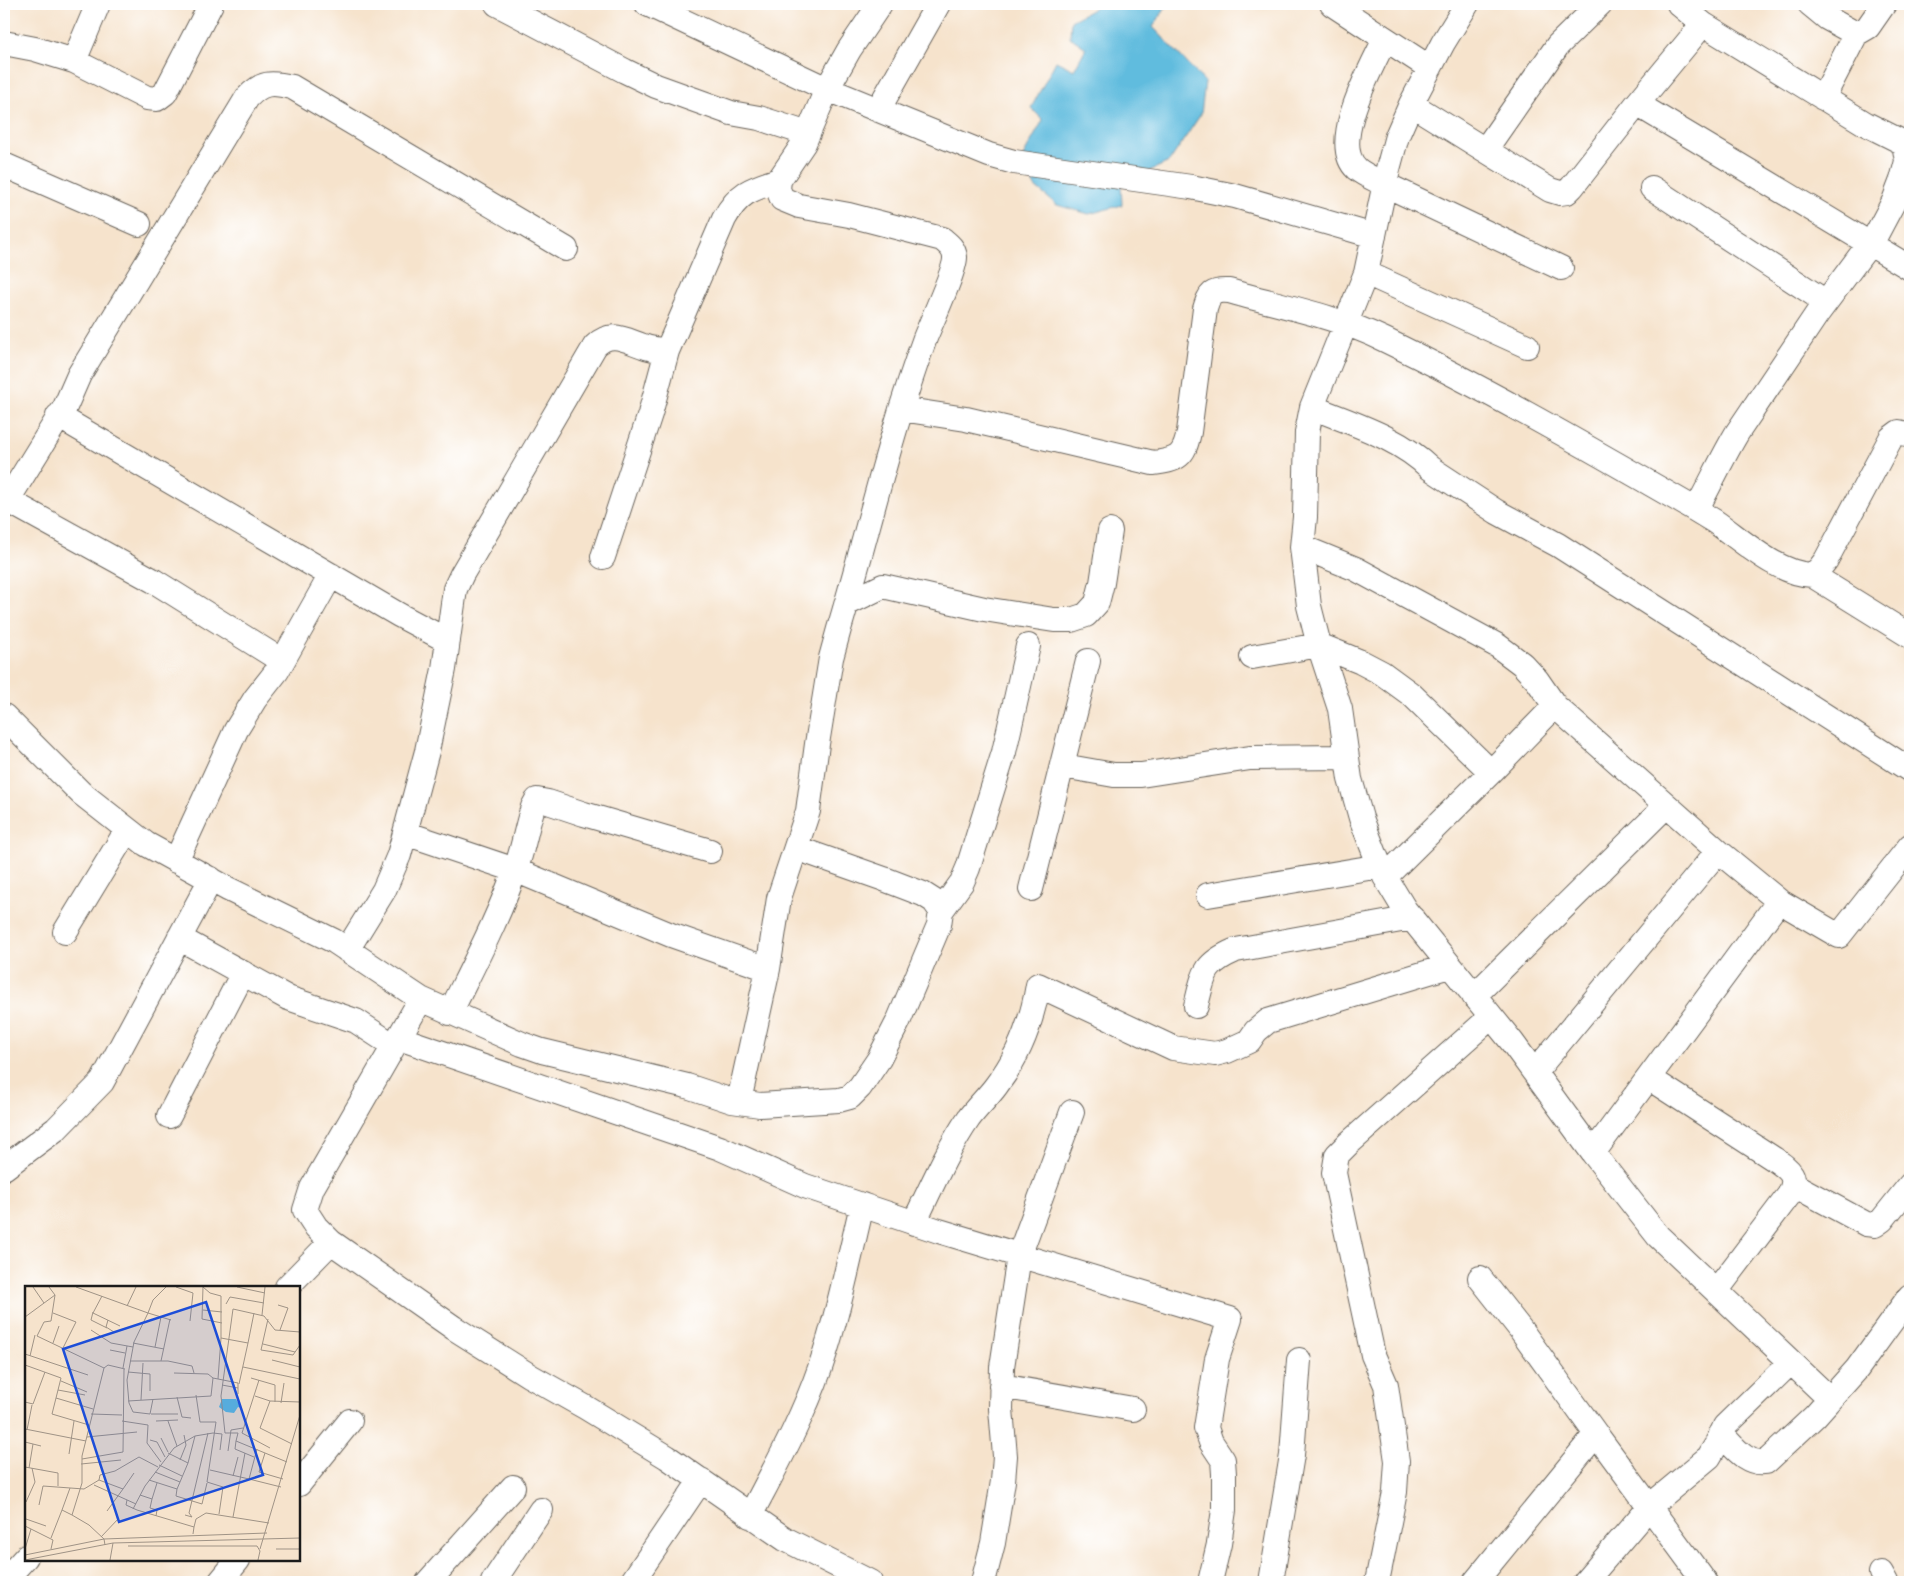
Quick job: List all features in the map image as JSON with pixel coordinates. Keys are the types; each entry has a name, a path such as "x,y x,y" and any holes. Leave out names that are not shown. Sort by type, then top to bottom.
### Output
{"street":[{"path":"74,62 98,4"},
{"path":"4,43 74,62 147,98 156,99 166,93 211,4"},
{"path":"497,4 656,86 731,113 759,118 808,134"},
{"path":"647,4 827,89 989,155 1003,159 1227,194 1257,201 1374,236"},
{"path":"739,1101 768,969 779,898 808,811 831,658 901,409 955,257 951,246 942,239 849,215 799,206 782,199 778,189 780,180 804,143 827,89 849,50 880,4"},
{"path":"878,110 938,4"},
{"path":"1332,4 1430,68"},
{"path":"1467,4 1430,68 1397,136 1384,184 1366,273 1312,407 1306,440 1305,517 1302,547 1309,606 1319,645 1340,709 1346,757 1355,799 1382,871 1412,918 1535,1072 1593,1153 1658,1236 1830,1399"},
{"path":"1485,150 1558,44 1600,4"},
{"path":"1679,4 1703,24 1823,98 1887,136 1907,142 1907,161 1902,180 1886,216 1870,243 1826,302 1733,440 1696,510"},
{"path":"1810,4 1827,18 1856,34"},
{"path":"1823,98 1856,34 1868,27 1884,4"},
{"path":"1411,104 1550,190 1560,193 1566,192 1579,179 1637,104 1703,24"},
{"path":"1385,39 1352,114 1348,154 1357,169 1384,184 1561,268"},
{"path":"282,661 154,581 6,503 61,412 79,375 247,98 258,87 275,83 292,87 566,249"},
{"path":"1637,104 1910,268"},
{"path":"4,165 139,224"},
{"path":"603,557 650,414 667,351 717,234 733,204 743,194 780,180"},
{"path":"1652,188 1826,302"},
{"path":"1366,273 1527,346"},
{"path":"901,409 966,419 1153,463 1178,457 1186,448 1208,298 1212,293 1219,290 1229,291 1347,324 1384,340 1460,378 1696,510 1787,570 1799,575 1812,575 1910,636"},
{"path":"347,950 384,890 399,856 427,751 444,669 455,589 462,574 595,346 602,340 613,337 628,339 644,346 667,351"},
{"path":"1312,407 1400,445 1421,459 1430,468 1497,512 1558,545 1910,770"},
{"path":"61,412 398,615 448,641"},
{"path":"1812,575 1826,560 1891,438 1900,432 1910,435"},
{"path":"846,604 884,586 984,609 1054,620 1071,620 1086,615 1097,602 1110,531"},
{"path":"1302,547 1356,569 1498,646 1522,664 1537,680 1555,706 1718,851 1779,901 1839,936 1910,846"},
{"path":"176,861 236,730 255,699 277,671 331,575"},
{"path":"1252,657 1319,645 1361,662 1388,677 1412,696 1491,772"},
{"path":"4,716 81,794 146,844 210,879 334,941 421,999 450,1013 542,1051 739,1101 760,1105 807,1101 828,1102 850,1097 860,1087 879,1059 898,1022 939,925 941,910 962,882 1004,752 1028,646"},
{"path":"1031,889 1088,661"},
{"path":"1208,895 1382,871 1491,772 1555,706"},
{"path":"1063,766 1114,775 1141,775 1250,758 1346,757"},
{"path":"450,1013 491,930 515,870 533,807 537,800 710,851"},
{"path":"1474,996 1666,806"},
{"path":"65,932 127,830"},
{"path":"405,833 515,870 670,935 768,969"},
{"path":"796,848 923,894 941,910"},
{"path":"1535,1072 1718,851"},
{"path":"4,1168 56,1129 102,1082 210,879"},
{"path":"1593,1153 1779,901"},
{"path":"1196,1006 1206,968 1220,956 1236,950 1412,918"},
{"path":"179,938 288,998 356,1021 397,1042 697,1139 805,1186 862,1206 1019,1256 1230,1319 1217,1359 1206,1428 1211,1442 1223,1460 1224,1474 1224,1510 1219,1544 1210,1582"},
{"path":"914,1223 960,1133 970,1117 1013,1062 1029,1024 1038,985 1173,1048 1215,1054 1249,1041 1256,1031 1268,1021 1449,966"},
{"path":"170,1116 243,973"},
{"path":"421,999 312,1188 305,1210 316,1227 331,1242 454,1328 530,1376 600,1416 701,1480 750,1516 856,1579"},
{"path":"1377,1582 1395,1492 1397,1461 1386,1386 1373,1355 1334,1173 1337,1155 1491,1017"},
{"path":"1649,1078 1788,1169 1793,1176 1794,1185 1789,1195 1717,1290"},
{"path":"983,1582 993,1543 1003,1481 1005,1456 1001,1386 1004,1345 1019,1256 1072,1112"},
{"path":"1794,1185 1866,1224 1875,1225 1882,1220 1910,1185"},
{"path":"750,1516 804,1411 820,1368 831,1332 862,1206"},
{"path":"288,1286 331,1242"},
{"path":"1480,1278 1521,1330 1705,1582"},
{"path":"1721,1434 1752,1463 1766,1462 1830,1399 1856,1369 1909,1299"},
{"path":"1271,1582 1292,1455 1299,1360"},
{"path":"1585,1582 1650,1506 1708,1457 1733,1417 1791,1362"},
{"path":"1001,1386 1133,1409"},
{"path":"300,1483 350,1421"},
{"path":"1475,1582 1596,1434"},
{"path":"632,1582 701,1480"},
{"path":"428,1582 513,1487"},
{"path":"493,1582 541,1510"},
{"path":"4,1581 25,1559"},
{"path":"220,1582 237,1561"}],"water":[{"path":"1102,4 1168,4 1153,27 1205,82 1201,114 1169,162 1121,184 1122,205 1089,214 1057,205 1035,187 1022,158 1043,120 1031,108 1056,61 1074,70 1086,48 1070,37 1071,21"}]}
